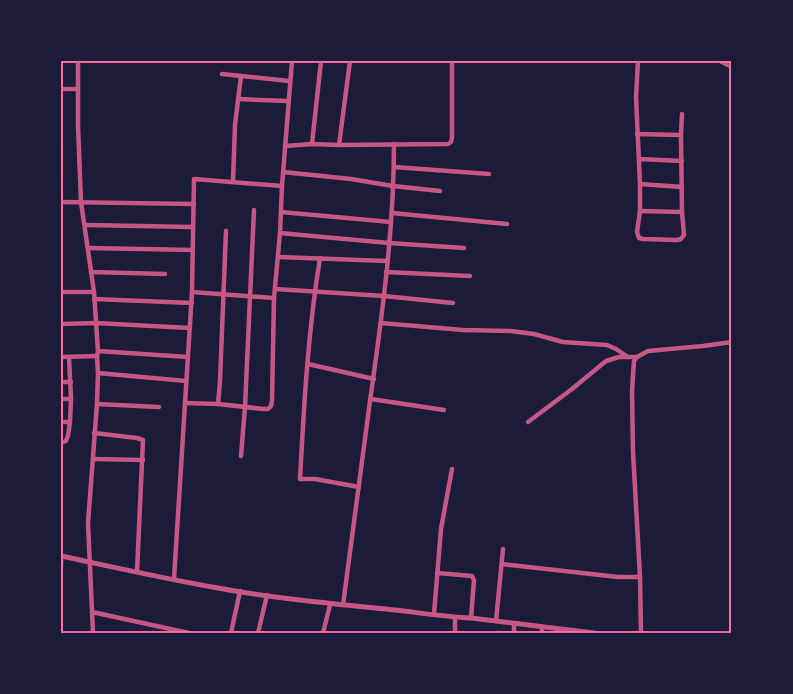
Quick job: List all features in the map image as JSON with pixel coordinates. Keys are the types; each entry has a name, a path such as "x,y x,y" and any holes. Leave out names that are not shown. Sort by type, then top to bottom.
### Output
{"street":[{"path":"78,61 79,170 94,292 98,354 97,404 88,524 93,633"},
{"path":"185,403 268,409 271,406 274,298 280,233 284,146 292,61"},
{"path":"312,144 321,61"},
{"path":"339,145 350,61"},
{"path":"284,146 312,144 448,144 451,142 452,61"},
{"path":"638,61 636,97 640,184 640,211 637,235 639,238 681,239 684,235 682,212 682,114"},
{"path":"720,61 732,67"},
{"path":"222,74 289,81"},
{"path":"233,182 235,125 241,76"},
{"path":"61,88 78,89"},
{"path":"732,92 732,105"},
{"path":"238,99 288,101"},
{"path":"638,134 681,135"},
{"path":"342,605 381,323 392,213 394,144"},
{"path":"639,159 682,161"},
{"path":"394,167 489,174"},
{"path":"283,172 440,191"},
{"path":"174,579 192,303 194,179 282,186"},
{"path":"640,184 682,187"},
{"path":"61,202 194,204"},
{"path":"242,456 254,210"},
{"path":"640,211 682,212"},
{"path":"281,212 391,222"},
{"path":"392,213 507,224"},
{"path":"85,226 193,228"},
{"path":"218,404 226,231"},
{"path":"280,233 464,248"},
{"path":"88,248 193,250"},
{"path":"278,257 387,261"},
{"path":"320,258 308,364 300,478 359,487"},
{"path":"91,272 166,274"},
{"path":"386,272 470,276"},
{"path":"275,289 384,296 452,303"},
{"path":"61,292 94,292"},
{"path":"192,292 274,298"},
{"path":"94,299 192,303"},
{"path":"61,324 96,323 190,328"},
{"path":"381,323 534,334 563,342 607,345 628,357"},
{"path":"641,633 633,452 632,391 634,361 642,353 648,351 732,342"},
{"path":"61,357 98,354 188,357"},
{"path":"61,443 66,441 70,422 71,382 69,357"},
{"path":"528,422 606,361 619,357 637,357"},
{"path":"308,364 374,380"},
{"path":"98,373 186,381"},
{"path":"61,382 71,382"},
{"path":"61,399 71,399"},
{"path":"371,399 444,410"},
{"path":"97,404 158,407"},
{"path":"61,422 70,422"},
{"path":"94,433 141,438 143,440 137,572"},
{"path":"93,459 143,460"},
{"path":"434,614 441,529 452,469"},
{"path":"496,621 503,550"},
{"path":"61,566 61,556 267,596 496,621 542,630 594,633"},
{"path":"502,564 618,577 640,577"},
{"path":"437,573 472,576 474,580 471,618"},
{"path":"231,633 240,592"},
{"path":"258,633 267,596"},
{"path":"323,633 330,604"},
{"path":"92,612 186,632"},
{"path":"455,633 456,617"},
{"path":"514,624 514,633"}]}
